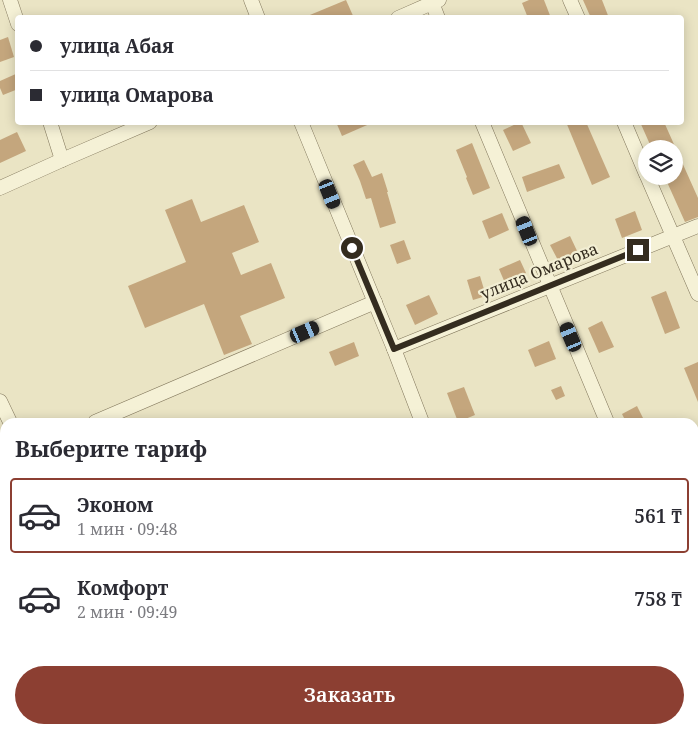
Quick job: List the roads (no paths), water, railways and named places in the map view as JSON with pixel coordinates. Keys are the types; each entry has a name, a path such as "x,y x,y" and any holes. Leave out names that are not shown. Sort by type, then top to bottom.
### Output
{"street":[{"path":"10,0 15,15"},
{"path":"251,0 257,15"},
{"path":"570,0 577,15"},
{"path":"404,15 434,1 437,15"},
{"path":"51,125 62,160"},
{"path":"0,188 143,125"},
{"path":"302,125 420,418"},
{"path":"483,125 605,418"},
{"path":"625,125 638,154"},
{"path":"651,185 698,294"},
{"name":"улица Омарова","path":"394,349 698,226"},
{"path":"104,418 375,302"},
{"path":"0,401 8,418"}]}
